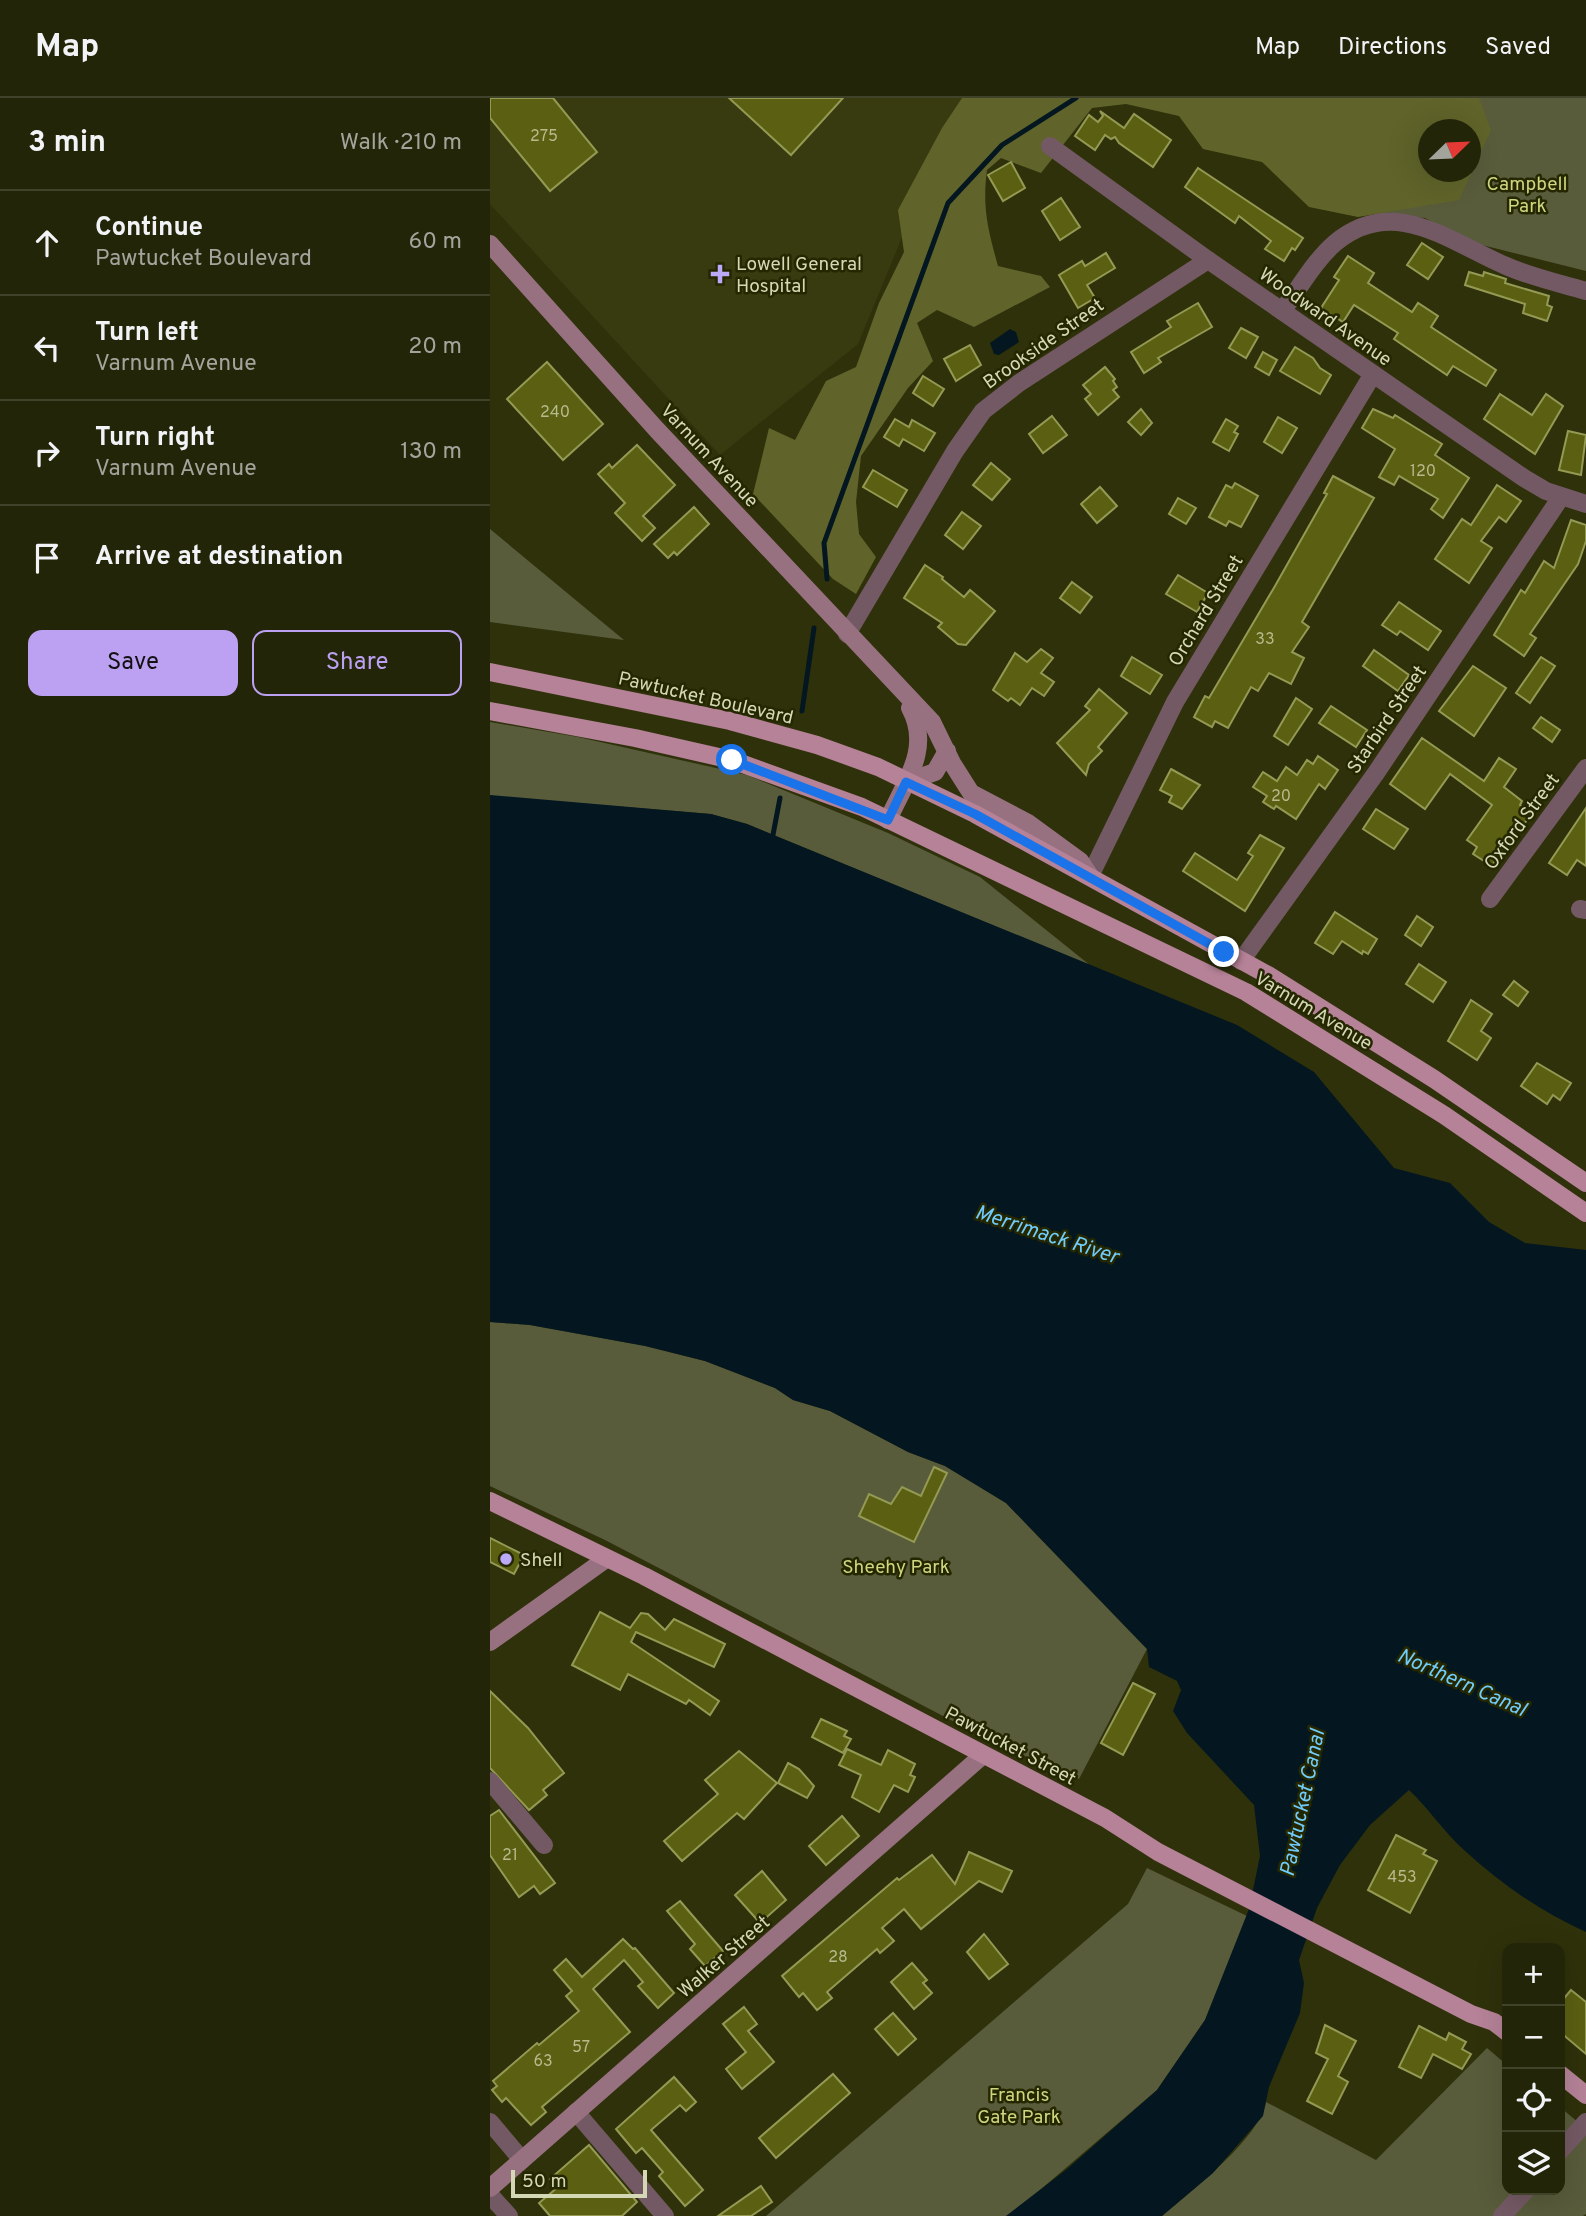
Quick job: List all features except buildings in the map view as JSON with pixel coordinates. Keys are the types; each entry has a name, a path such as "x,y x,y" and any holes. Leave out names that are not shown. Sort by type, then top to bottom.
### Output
{"main road":[{"name":"Varnum Avenue","path":"490,244 901,693 932,722 971,793 1028,823 1080,861 1090,876"},
{"name":"Pawtucket Boulevard","path":"490,672 730,722 855,758 906,782"},
{"name":"Varnum Avenue","path":"901,693 919,724 921,740 906,782 888,820 1246,992 1444,1115 1586,1213"},
{"path":"490,712 635,738 732,760 888,820"},
{"path":"906,782 935,772 947,751"},
{"name":"Varnum Avenue","path":"906,782 975,814 1241,961 1368,1037 1586,1183"},
{"name":"Pawtucket Street","path":"490,1501 1105,1818 1158,1852 1502,2028"},
{"path":"490,1642 607,1559"},
{"name":"Walker Street","path":"490,2188 983,1755"},
{"path":"1565,2078 1586,2095"}],"street":[{"name":"Woodward Avenue","path":"1050,146 1208,260 1524,478 1561,497 1586,504"},
{"path":"1282,311 1337,242 1371,226 1391,224 1428,227 1520,272 1586,291"},
{"name":"Brookside Street","path":"847,634 955,451 983,411 1019,383 1208,260"},
{"name":"Orchard Street","path":"1090,876 1175,702 1373,374"},
{"name":"Starbird Street","path":"1241,961 1376,773 1561,497"},
{"name":"Oxford Street","path":"1490,899 1586,768"},
{"path":"490,1781 544,1845"},
{"path":"576,2112 665,2216"},
{"path":"1565,2145 1586,2122"},
{"path":"490,2123 522,2160"},
{"path":"490,2195 509,2216"},
{"path":"1502,2216 1521,2195"}],"shaded area":[{"name":"Lowell General Hospital","path":"490,98 1014,98 917,201 858,344 720,455 490,204"},
{"path":"962,98 1479,98 1491,130 1481,152 1481,119 1418,119 1418,182 1467,182 1459,200 1358,217 1309,207 1262,162 1203,149 1179,116 1126,104 1092,108 1041,173 1001,158 987,170 985,196 989,230 998,266 1041,276 1050,287 974,327 937,310 917,323 933,361 908,388 861,456 856,502 859,534 876,557 856,594 833,579 753,494 769,428 795,440 826,381 856,367 879,303 904,252 898,210 942,128"}],"green space":[{"name":"Campbell Park","path":"1187,98 1586,98 1586,271 1470,242 1425,218 1357,212"},
{"path":"490,529 624,640 490,622"},
{"path":"490,722 578,737 747,775 888,833 980,877 1091,966 747,824 711,814 490,796"},
{"name":"Sheehy Park","path":"490,1322 530,1325 646,1346 705,1361 775,1388 793,1400 830,1411 908,1452 945,1466 1006,1503 1147,1649 1079,1779 993,1742 605,1540 490,1486"},
{"name":"Francis Gate Park","path":"1147,1868 1247,1916 1205,2020 1157,2090 1013,2213 1006,2216 766,2216 1128,1904"},
{"path":"1487,2048 1502,2061 1502,2195 1565,2195 1565,2111 1586,2129 1586,2214 1162,2216 1238,2148 1261,2116 1266,2102 1376,2160"}],"water":[{"path":"1010,329 1016,332 1019,342 999,355 994,354 990,343"},
{"path":"490,795 711,814 747,824 1237,1025 1314,1072 1394,1168 1450,1183 1489,1222 1525,1243 1586,1250 1586,1932 1537,1906 1492,1874 1457,1843 1409,1790 1370,1825 1340,1865 1317,1908 1299,1960 1304,1983 1300,2013 1269,2087 1263,2116 1213,2173 1162,2216 1006,2216 1067,2169 1157,2090 1205,2020 1249,1909 1260,1856 1254,1805 1187,1733 1173,1711 1181,1690 1177,1681 1149,1667 1147,1649 1006,1503 945,1466 908,1452 830,1411 793,1400 775,1388 705,1361 645,1346 530,1325 490,1322"}],"waterway":[{"path":"827,579 824,543 948,203 1002,145 1076,98"},
{"path":"802,711 814,628"},
{"path":"772,840 780,798"}],"place":[{"name":"Lowell General Hospital","path":"720,274"},
{"name":"Shell","path":"506,1559"}],"route":[{"path":"732,760 862,807 888,820 906,782 975,814 1224,952"}],"water label":[{"name":"Merrimack River","path":"1047,1234"},
{"name":"Northern Canal","path":"1462,1682"},
{"name":"Pawtucket Canal","path":"1302,1803"}]}
